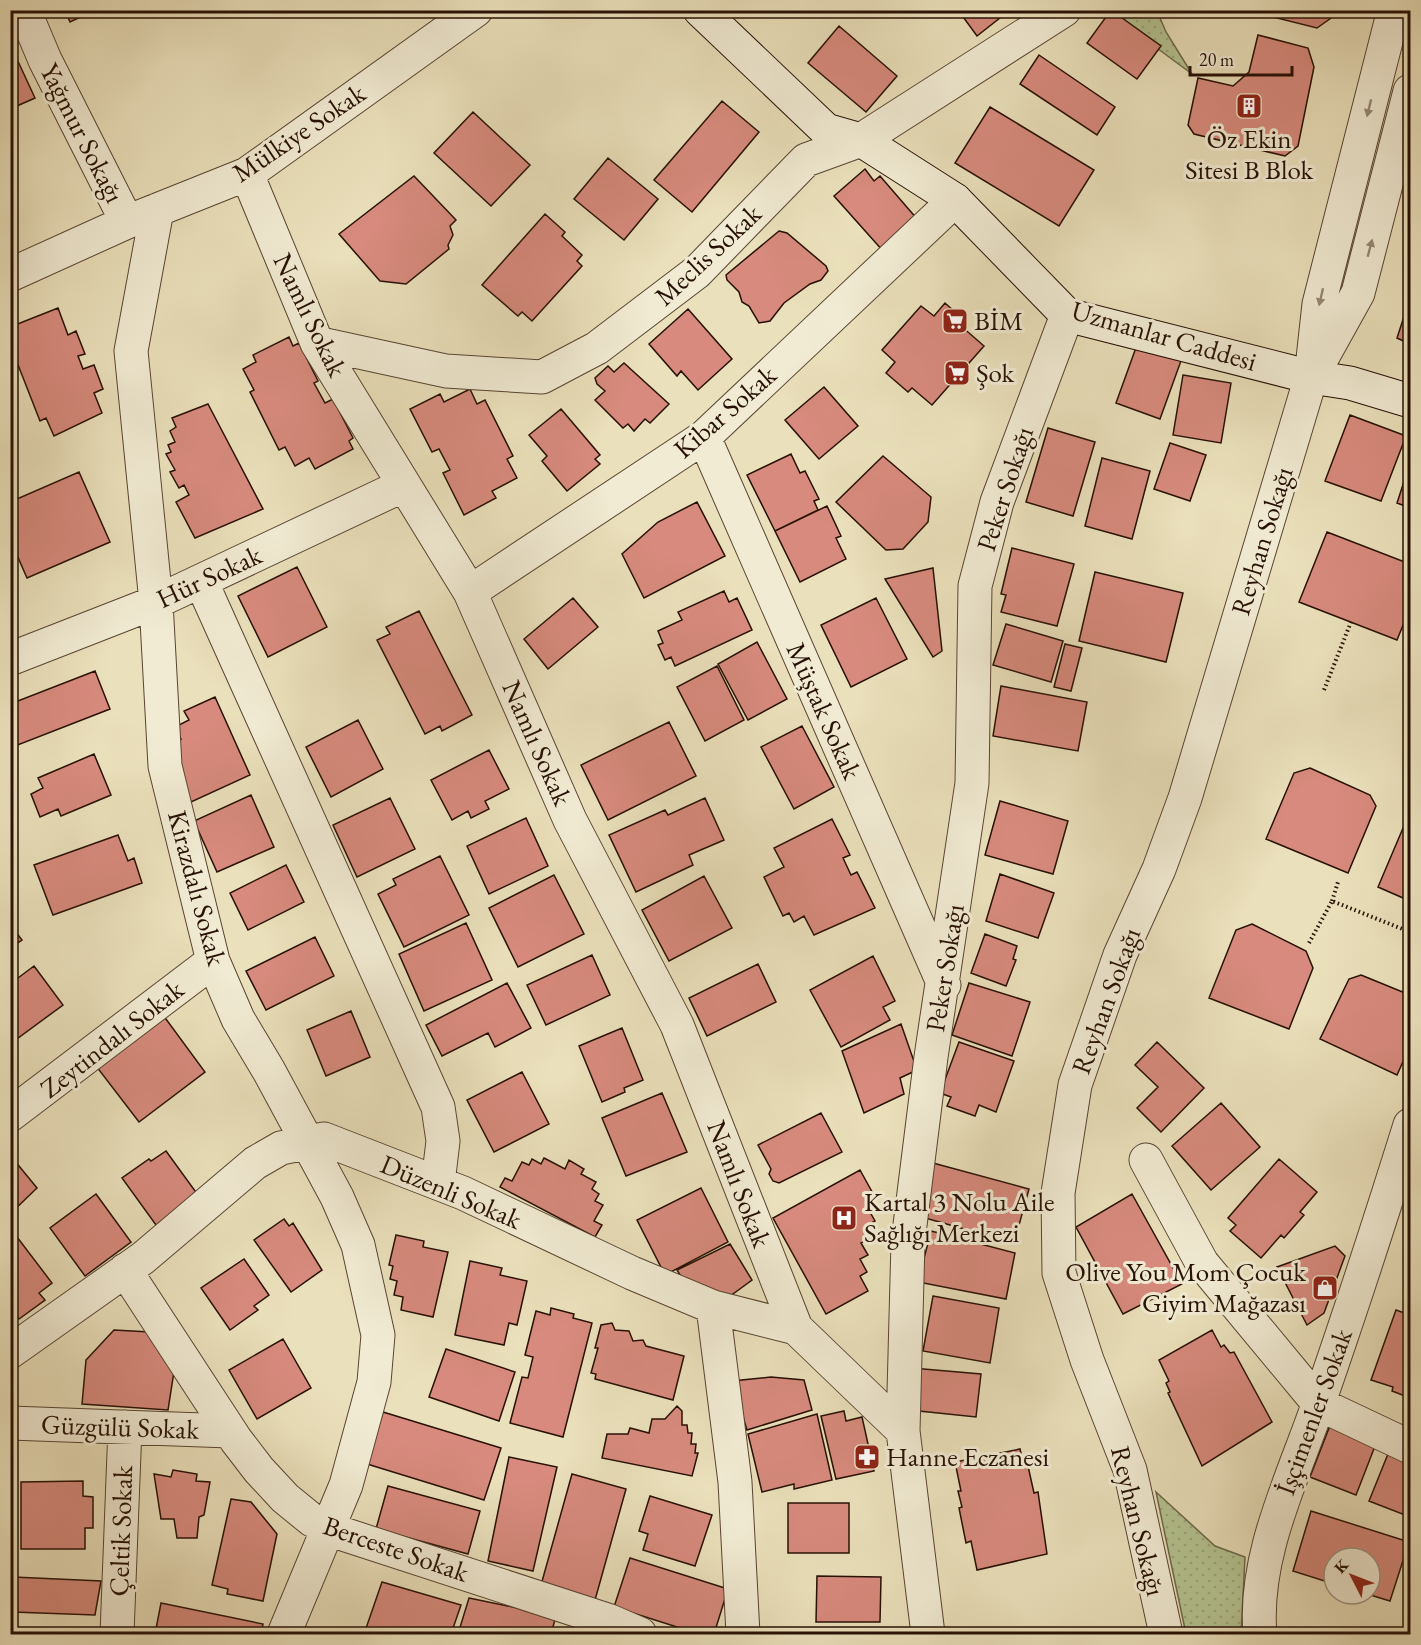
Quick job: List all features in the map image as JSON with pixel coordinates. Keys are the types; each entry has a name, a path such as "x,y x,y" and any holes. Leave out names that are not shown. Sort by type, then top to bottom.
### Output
{"street":[{"name":"Yağmur Sokağı","path":"24,10 45,60 127,222"},
{"name":"Mülkiye Sokak","path":"10,275 127,222 247,174 476,10"},
{"name":"Uzmanlar Caddesi","path":"700,10 826,130 861,140 956,200 1067,315 1311,377 1350,383 1410,401"},
{"name":"Meclis Sokak","path":"317,342 446,371 542,377 597,348 697,272 806,160 861,140 1064,10"},
{"name":"Reyhan Sokağı","path":"1166,1635 1130,1470 1087,1360 1059,1273 1058,1193 1075,1085 1120,955 1159,869 1185,798 1311,377 1319,304 1394,10"},
{"name":"Reyhan Sokağı","path":"1311,377 1358,293 1410,93"},
{"name":"Namlı Sokak","path":"247,174 317,342 470,592 570,820 677,1025 796,1328"},
{"name":"Kibar Sokak","path":"470,592 704,437 956,200"},
{"name":"Kirazdalı Sokak","path":"157,210 130,351 156,602 165,766 213,961 238,1019 308,1141 337,1197 358,1245 378,1335 374,1382 346,1485 284,1635"},
{"name":"Peker Sokağı","path":"928,1635 903,1431 908,1241 931,1057 944,985 972,783 975,586 997,502 1067,315"},
{"name":"Müştak Sokak","path":"704,437 944,985"},
{"name":"Hür Sokak","path":"10,659 156,602 404,486"},
{"path":"201,581 438,1107 443,1141 438,1183"},
{"name":"Zeytindalı Sokak","path":"10,1115 213,961"},
{"name":"İşçimenler Sokak","path":"1260,1635 1258,1606 1280,1505 1319,1404 1410,1125"},
{"name":"Düzenli Sokak","path":"10,1352 125,1270 255,1164 280,1148 308,1141 324,1140 438,1183 632,1273 713,1307 796,1328 903,1431"},
{"path":"1146,1160 1202,1263 1319,1404 1410,1446"},
{"name":"Berceste Sokak","path":"125,1270 230,1431 259,1470 285,1498 312,1520 327,1528 610,1621 640,1635"},
{"path":"713,1307 735,1482 743,1635"},
{"name":"Güzgülü Sokak","path":"10,1423 230,1431"},
{"name":"Çeltik Sokak","path":"117,1635 125,1427"}],"path":[{"path":"1324,690 1351,622"},
{"path":"1310,943 1332,901 1338,882"},
{"path":"1332,901 1410,932"}],"green space":[{"path":"1107,11 1157,11 1166,32 1192,74"},
{"path":"1156,1492 1215,1546 1245,1557 1241,1634 1186,1634"}],"building":[{"path":"65,10 95,10 70,22"},
{"path":"958,10 1010,10 977,36"},
{"path":"1111,10 1161,46 1137,79 1087,43"},
{"path":"1245,10 1332,10 1331,18 1317,28"},
{"path":"839,26 897,76 866,112 808,63"},
{"name":"Öz Ekin Sitesi B Blok","path":"1258,35 1308,48 1314,67 1298,146 1285,156 1194,134 1188,125 1198,78 1233,86 1249,72"},
{"path":"10,44 35,98 10,109"},
{"path":"1039,55 1115,107 1097,135 1020,84"},
{"path":"722,101 759,132 692,212 654,180"},
{"path":"990,107 1094,170 1059,226 955,163"},
{"path":"473,112 530,165 491,206 434,153"},
{"path":"608,158 658,199 624,240 574,199"},
{"path":"865,169 874,181 880,176 918,220 883,251 834,196"},
{"path":"414,176 456,220 450,226 453,235 448,245 449,249 406,284 380,281 339,234"},
{"path":"545,214 565,232 562,236 582,255 577,261 582,266 532,321 522,312 518,316 482,285"},
{"path":"779,231 787,233 826,266 828,271 821,280 810,284 784,303 770,321 759,323 749,306 742,302 739,292 727,280 726,275"},
{"path":"1410,298 1410,344 1397,338"},
{"path":"945,303 965,321 961,326 984,346 932,405 912,388 908,392 886,373 895,362 882,350 921,306 934,316"},
{"path":"58,308 68,335 76,331 85,354 78,356 83,369 94,365 103,389 94,393 102,413 54,436 46,418 40,421 11,347 16,345 10,327"},
{"path":"688,309 732,359 698,390 681,371 677,376 649,344"},
{"path":"289,337 293,346 299,343 318,381 314,383 325,403 333,399 353,438 349,441 353,449 315,469 309,458 295,466 285,447 279,450 250,392 254,390 243,369 256,362 253,355"},
{"path":"1138,342 1182,358 1160,419 1116,403"},
{"path":"624,363 669,404 650,423 645,419 634,431 628,424 623,428 595,400 605,391 597,384 595,378 608,366 614,372"},
{"path":"1183,375 1231,383 1221,443 1173,435"},
{"path":"824,387 858,426 819,459 785,420"},
{"path":"470,389 477,404 485,400 513,456 507,459 517,478 492,491 496,498 464,515 443,473 450,470 439,449 432,452 410,409 440,394 444,402"},
{"path":"208,404 263,509 195,538 176,502 189,495 184,485 179,488 170,472 175,470 166,454 171,452 168,445 175,442 170,431 176,427 172,418"},
{"path":"561,409 600,455 595,459 600,464 567,491 542,461 547,456 529,435"},
{"path":"1350,415 1406,436 1381,501 1325,481"},
{"path":"1048,428 1095,442 1073,516 1026,502"},
{"path":"1170,443 1206,455 1190,501 1154,489"},
{"path":"791,454 800,473 805,471 819,499 814,501 818,510 775,531 747,475"},
{"path":"883,456 931,497 928,522 903,549 886,550 836,502"},
{"path":"1102,458 1150,471 1132,539 1085,526"},
{"path":"1410,463 1410,508 1397,503"},
{"path":"79,472 110,542 27,578 10,539 10,502"},
{"path":"697,502 725,556 644,598 622,554 658,522"},
{"path":"827,506 841,536 836,538 846,559 800,582 775,531"},
{"path":"1327,532 1410,564 1410,579 1406,592 1410,608 1397,640 1299,602"},
{"path":"1012,548 1074,564 1057,626 1001,612 1006,595 1001,594"},
{"path":"297,567 327,627 268,657 238,596"},
{"path":"933,568 942,651 933,657 885,579"},
{"path":"1095,572 1183,593 1166,662 1079,641"},
{"path":"724,591 729,602 737,598 752,630 675,666 671,657 665,660 658,645 663,643 658,631 682,620 678,612"},
{"path":"573,598 598,627 548,669 524,639"},
{"path":"876,598 907,659 851,687 821,625"},
{"path":"419,611 472,715 442,731 440,726 425,734 377,640 390,634 386,627"},
{"path":"1006,624 1063,641 1051,682 993,665"},
{"path":"757,642 787,699 748,720 718,664"},
{"path":"1065,644 1082,648 1071,691 1054,687"},
{"path":"717,666 744,720 705,741 677,687"},
{"path":"95,671 110,709 10,748 10,704"},
{"path":"1001,686 1087,702 1078,751 993,736"},
{"path":"215,697 250,775 191,802 171,743 181,739 175,727 189,720 184,711"},
{"path":"358,720 383,769 331,797 306,747"},
{"path":"669,722 696,776 608,820 581,765"},
{"path":"802,726 834,787 794,809 761,747"},
{"path":"489,750 509,789 485,801 489,809 471,818 468,811 452,820 431,780"},
{"path":"94,754 111,795 61,816 58,809 40,817 31,794 43,788 38,778"},
{"path":"1310,768 1370,795 1376,806 1348,873 1266,839 1294,773"},
{"path":"251,795 274,847 217,872 194,821"},
{"path":"390,798 415,849 357,877 333,825"},
{"path":"705,798 724,840 689,855 693,865 636,892 609,835 665,810 668,815"},
{"path":"1000,801 1068,821 1053,874 985,855"},
{"path":"526,818 548,866 489,894 467,846"},
{"path":"832,819 850,855 843,858 851,875 857,872 875,908 814,935 804,916 794,922 789,913 783,916 764,877 784,867 774,848"},
{"path":"1410,819 1410,901 1378,887 1406,821"},
{"path":"118,835 128,861 134,858 142,883 53,915 34,865"},
{"path":"440,856 469,915 404,947 378,894 396,885 393,879"},
{"path":"286,865 304,902 248,930 230,893"},
{"path":"1000,874 1054,893 1038,938 986,921"},
{"path":"554,875 584,934 518,967 489,908"},
{"path":"704,876 732,928 669,961 642,910"},
{"path":"466,923 492,980 424,1011 399,954"},
{"path":"10,924 22,940 10,948"},
{"path":"1252,924 1306,951 1313,968 1289,1029 1209,998 1236,930"},
{"path":"985,934 1017,946 1013,959 1016,960 1006,986 971,973"},
{"path":"315,937 334,976 266,1010 246,971"},
{"path":"592,955 610,995 546,1025 527,985"},
{"path":"873,956 895,1001 883,1007 890,1020 841,1047 810,990"},
{"path":"758,964 776,1002 707,1036 689,998"},
{"path":"34,966 63,1005 10,1044 10,984"},
{"path":"1361,975 1410,995 1410,1046 1397,1075 1320,1039 1349,979"},
{"path":"507,983 531,1028 495,1047 488,1033 442,1056 426,1025"},
{"path":"969,983 1030,1002 1012,1056 952,1035"},
{"path":"351,1011 370,1057 326,1076 307,1030"},
{"path":"163,1015 205,1072 139,1122 96,1066"},
{"path":"901,1024 917,1070 900,1078 904,1094 864,1113 842,1051"},
{"path":"622,1028 643,1080 624,1088 625,1092 602,1102 579,1046"},
{"path":"959,1042 1014,1061 996,1112 979,1105 975,1116 947,1106 951,1097 940,1093"},
{"path":"1157,1042 1204,1088 1161,1132 1137,1108 1158,1087 1135,1065"},
{"path":"522,1072 549,1124 494,1152 467,1100"},
{"path":"662,1093 687,1152 626,1176 602,1118"},
{"path":"1221,1103 1260,1147 1211,1190 1172,1146"},
{"path":"821,1113 842,1152 779,1183 773,1181 769,1174 771,1169 758,1145"},
{"path":"166,1151 198,1195 156,1225 122,1178 149,1159 151,1161"},
{"path":"10,1155 37,1188 10,1214"},
{"path":"544,1158 565,1169 569,1160 584,1169 581,1174 596,1182 592,1189 599,1194 595,1201 603,1205 594,1221 602,1225 595,1237 500,1187 505,1178 512,1181 522,1162 529,1165 532,1159 541,1164"},
{"path":"1279,1159 1317,1192 1300,1212 1304,1215 1284,1238 1281,1235 1261,1258 1230,1231 1236,1225 1228,1218"},
{"path":"933,1163 1029,1189 1014,1243 918,1216"},
{"path":"860,1170 876,1199 866,1205 875,1221 865,1227 871,1238 861,1243 868,1255 860,1259 867,1272 860,1276 868,1291 826,1314 773,1218"},
{"path":"701,1188 728,1242 665,1275 637,1220"},
{"path":"96,1194 131,1242 85,1276 50,1228"},
{"path":"1132,1194 1182,1284 1123,1314 1076,1227"},
{"path":"284,1219 289,1226 293,1223 322,1270 291,1292 254,1240"},
{"path":"931,1231 1015,1253 1006,1299 918,1282"},
{"path":"396,1235 424,1241 423,1247 448,1252 433,1317 401,1310 403,1297 394,1295 397,1281 390,1279 393,1266 389,1265"},
{"path":"17,1237 52,1283 39,1293 45,1300 19,1319 14,1313 10,1315 10,1242"},
{"path":"730,1244 752,1280 722,1302 687,1286 677,1270"},
{"path":"1335,1246 1345,1256 1324,1313 1307,1325 1277,1267"},
{"path":"244,1259 269,1295 254,1306 258,1310 230,1330 201,1288"},
{"path":"470,1261 502,1268 500,1275 527,1281 517,1325 509,1323 504,1345 455,1335"},
{"path":"933,1296 999,1308 990,1363 923,1351"},
{"path":"551,1308 574,1314 573,1318 592,1323 563,1437 510,1423 522,1377 528,1378 533,1357 525,1355 536,1311 550,1315"},
{"path":"1396,1310 1410,1315 1410,1398 1392,1391 1393,1387 1371,1380"},
{"path":"612,1323 615,1330 629,1331 633,1341 643,1340 646,1346 684,1356 673,1400 595,1379 596,1374 591,1373 601,1325"},
{"path":"114,1330 150,1332 175,1365 168,1410 82,1404 86,1360"},
{"path":"1212,1330 1221,1347 1224,1345 1230,1353 1234,1352 1272,1422 1202,1466 1168,1393 1170,1392 1166,1383 1169,1381 1159,1360"},
{"path":"283,1339 311,1388 257,1419 229,1370"},
{"path":"446,1349 515,1372 499,1421 429,1397"},
{"path":"912,1368 981,1374 976,1417 919,1411"},
{"path":"771,1377 804,1380 812,1410 747,1430 732,1381"},
{"path":"677,1406 682,1411 682,1425 687,1425 688,1433 692,1433 691,1444 696,1444 695,1453 698,1453 692,1476 602,1458 607,1434 628,1434 630,1428 649,1433 652,1419 665,1419"},
{"path":"844,1411 846,1421 862,1417 874,1471 836,1479 821,1416"},
{"path":"383,1412 501,1448 484,1500 367,1464"},
{"path":"817,1414 832,1480 794,1489 794,1484 762,1492 748,1434"},
{"path":"1331,1423 1377,1441 1356,1495 1310,1477"},
{"path":"1020,1449 1024,1466 1028,1466 1034,1493 1038,1492 1047,1554 977,1570 971,1541 966,1543 959,1508 962,1507 958,1491 961,1491 955,1462"},
{"path":"1390,1449 1410,1457 1410,1517 1369,1501"},
{"path":"509,1457 557,1467 533,1571 488,1561"},
{"path":"173,1470 197,1474 196,1481 210,1482 204,1515 199,1517 197,1538 177,1538 174,1519 161,1519 154,1474 171,1477"},
{"path":"572,1474 626,1489 595,1600 541,1585"},
{"path":"83,1481 83,1496 93,1497 93,1528 85,1528 85,1549 21,1549 21,1482"},
{"path":"388,1486 480,1511 468,1554 376,1529"},
{"path":"650,1496 712,1515 695,1566 643,1550 648,1534 639,1531"},
{"path":"231,1499 251,1502 277,1534 263,1601 227,1594 228,1589 212,1585"},
{"path":"788,1503 849,1503 849,1553 788,1553"},
{"path":"1311,1511 1409,1542 1390,1601 1382,1599 1382,1546 1322,1546 1322,1580 1293,1571"},
{"path":"630,1558 728,1589 714,1634 699,1634 614,1607"},
{"path":"817,1576 881,1577 880,1622 816,1622"},
{"path":"13,1577 101,1581 95,1615 13,1612"},
{"path":"382,1582 461,1605 451,1634 364,1634"},
{"path":"469,1598 556,1616 551,1634 458,1634"},
{"path":"161,1603 263,1624 261,1634 155,1634"},
{"path":"818,1628 844,1629 844,1634 818,1634"}],"place":[{"name":"Öz Ekin Sitesi B Blok","path":"1249,106"},
{"name":"BİM","path":"955,321"},
{"name":"Şok","path":"957,373"},
{"name":"Kartal 3 Nolu Aile Sağlığı Merkezi","path":"844,1218"},
{"name":"Olive You Mom Çocuk Giyim Mağazası","path":"1325,1288"},
{"name":"Hanne Eczanesi","path":"867,1457"}]}
